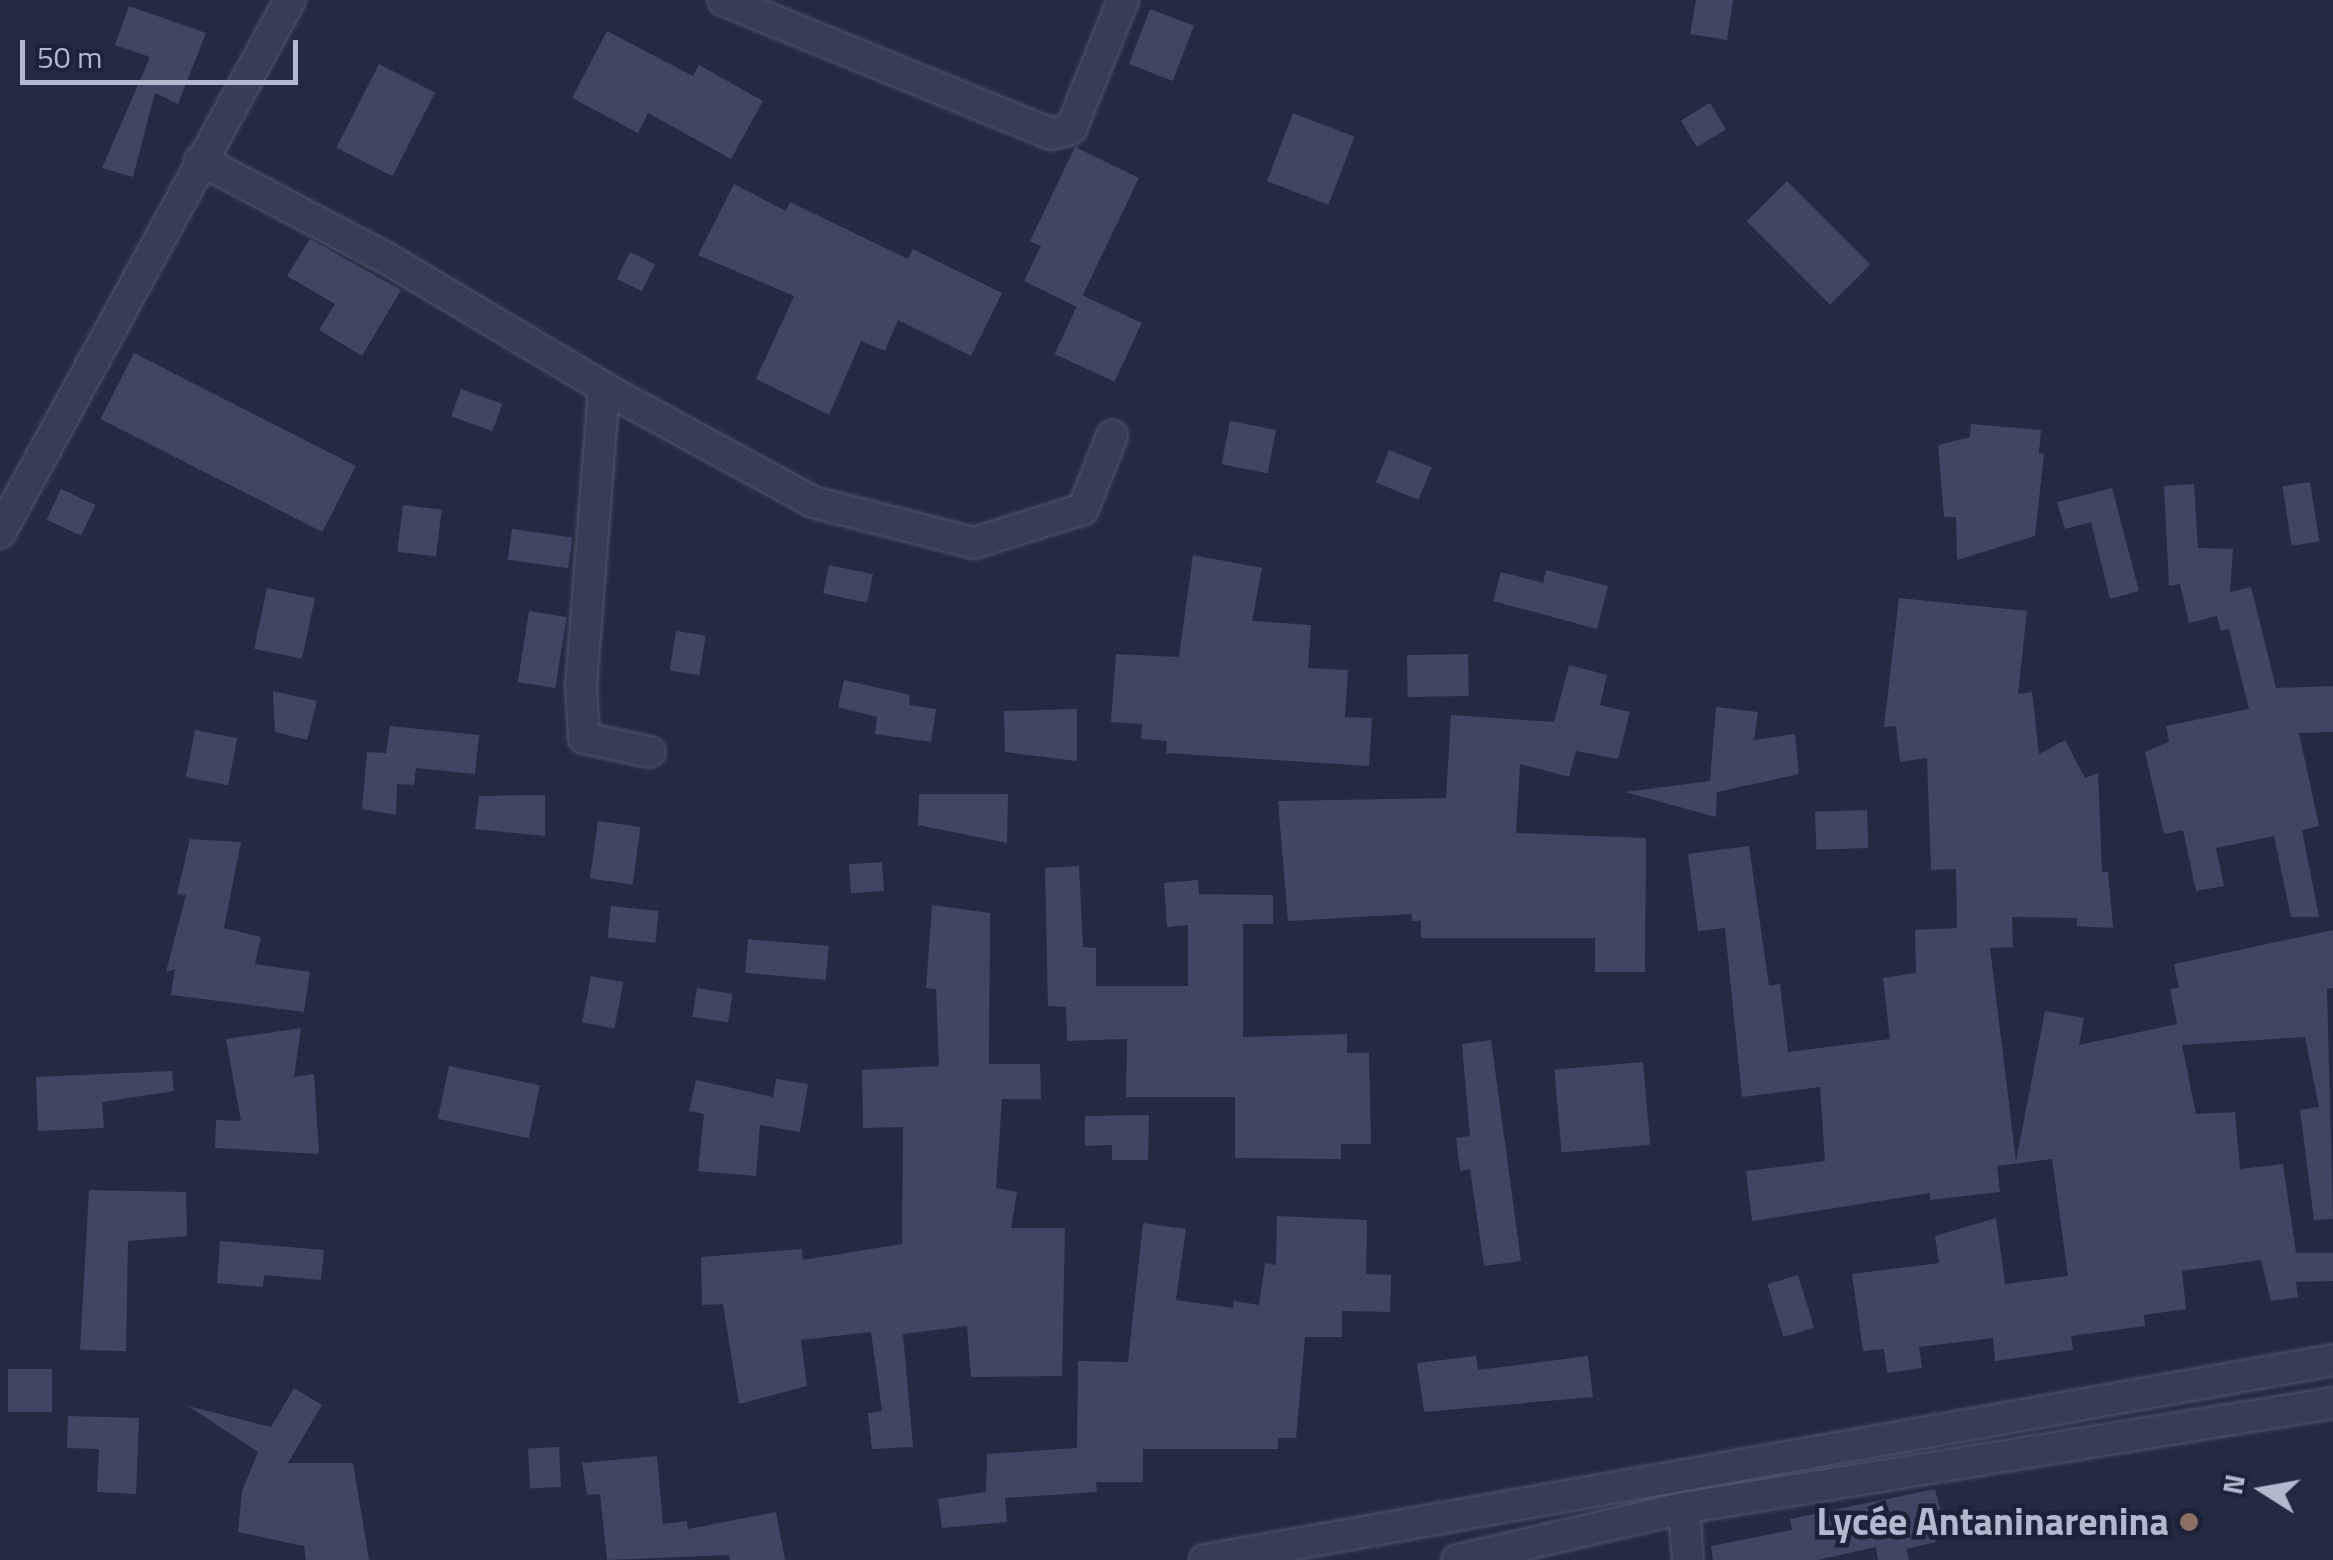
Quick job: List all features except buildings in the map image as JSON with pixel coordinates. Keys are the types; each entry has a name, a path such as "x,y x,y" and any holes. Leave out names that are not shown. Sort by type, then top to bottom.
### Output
{"street":[{"path":"0,533 290,0"},
{"path":"723,0 1051,134 1071,130 1123,0"},
{"path":"200,160 388,259 604,388 813,502 974,543 1083,509 1112,436"},
{"path":"604,388 581,686 584,738 650,752"},
{"path":"1206,1560 2333,1360"},
{"path":"1457,1560 1684,1508 2333,1402"},
{"path":"2101,1404 2105,1438"},
{"path":"1720,1503 1721,1466"},
{"path":"1684,1508 1688,1560"}],"place":[{"name":"Lycée Antaninarenina","path":"2189,1522"}]}
